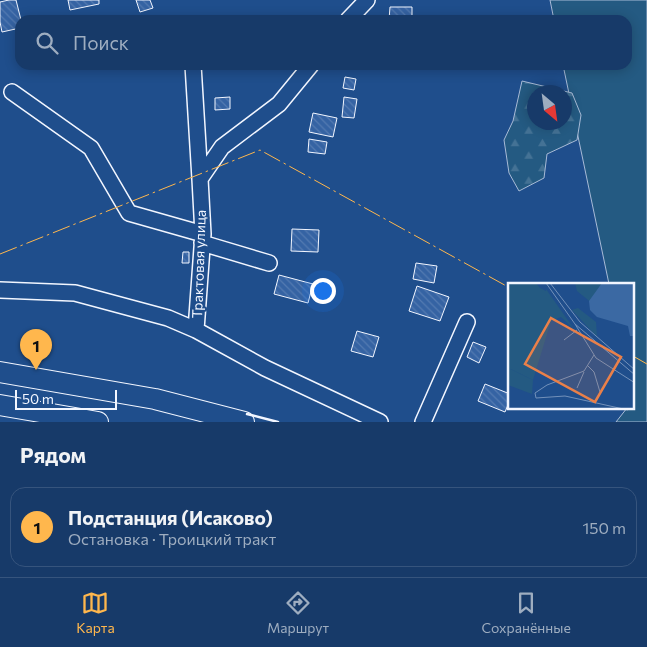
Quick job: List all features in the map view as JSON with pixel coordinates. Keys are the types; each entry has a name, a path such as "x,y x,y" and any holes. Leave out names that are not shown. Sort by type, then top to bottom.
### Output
{"main road":[{"path":"0,372 155,399 244,422"},
{"path":"0,405 98,422"}],"street":[{"path":"353,15 367,0"},
{"name":"Трактовая улица","path":"193,70 203,239 196,330"},
{"path":"200,179 222,148 279,104 308,70"},
{"path":"12,92 91,148 129,213 269,263"},
{"path":"0,290 75,292 168,318 196,330 265,368 380,422"},
{"path":"423,422 467,322"}],"green space":[{"path":"550,0 647,0 647,422 616,422 625,410 634,410 634,283 609,283 572,108 572,85 567,85 564,70 632,70 632,15 553,15"},
{"path":"522,81 539,85 527,85 527,130 572,130 572,93 581,115 577,140 547,154 544,178 519,191 509,173 504,140 513,121"}],"building":[{"path":"16,0 20,15 15,15 15,29 2,32 0,2"},
{"path":"68,0 99,0 99,4 70,10"},
{"path":"136,0 150,0 153,8 140,12"},
{"path":"390,7 412,7 412,15 389,15"},
{"path":"345,77 356,79 354,90 343,88"},
{"path":"230,97 230,109 215,110 215,98"},
{"path":"344,97 357,99 354,118 342,117"},
{"path":"313,113 337,118 333,137 309,132"},
{"path":"309,139 327,142 325,154 308,152"},
{"path":"292,229 319,230 318,252 291,251"},
{"path":"183,252 189,252 189,263 182,263"},
{"path":"416,263 437,266 434,283 413,279"},
{"path":"279,275 313,284 308,303 274,294"},
{"path":"417,286 449,297 440,321 409,311"},
{"path":"357,331 379,337 373,357 351,351"},
{"path":"473,342 486,347 479,363 467,357"},
{"path":"485,384 508,393 508,405 505,412 478,401"}],"wall":[{"path":"247,414 278,422"}],"power":[{"path":"0,254 260,150 508,287"},
{"path":"634,357 647,364"}],"place":[{"name":"Подстанция (Исаково)","path":"36,370"}]}
